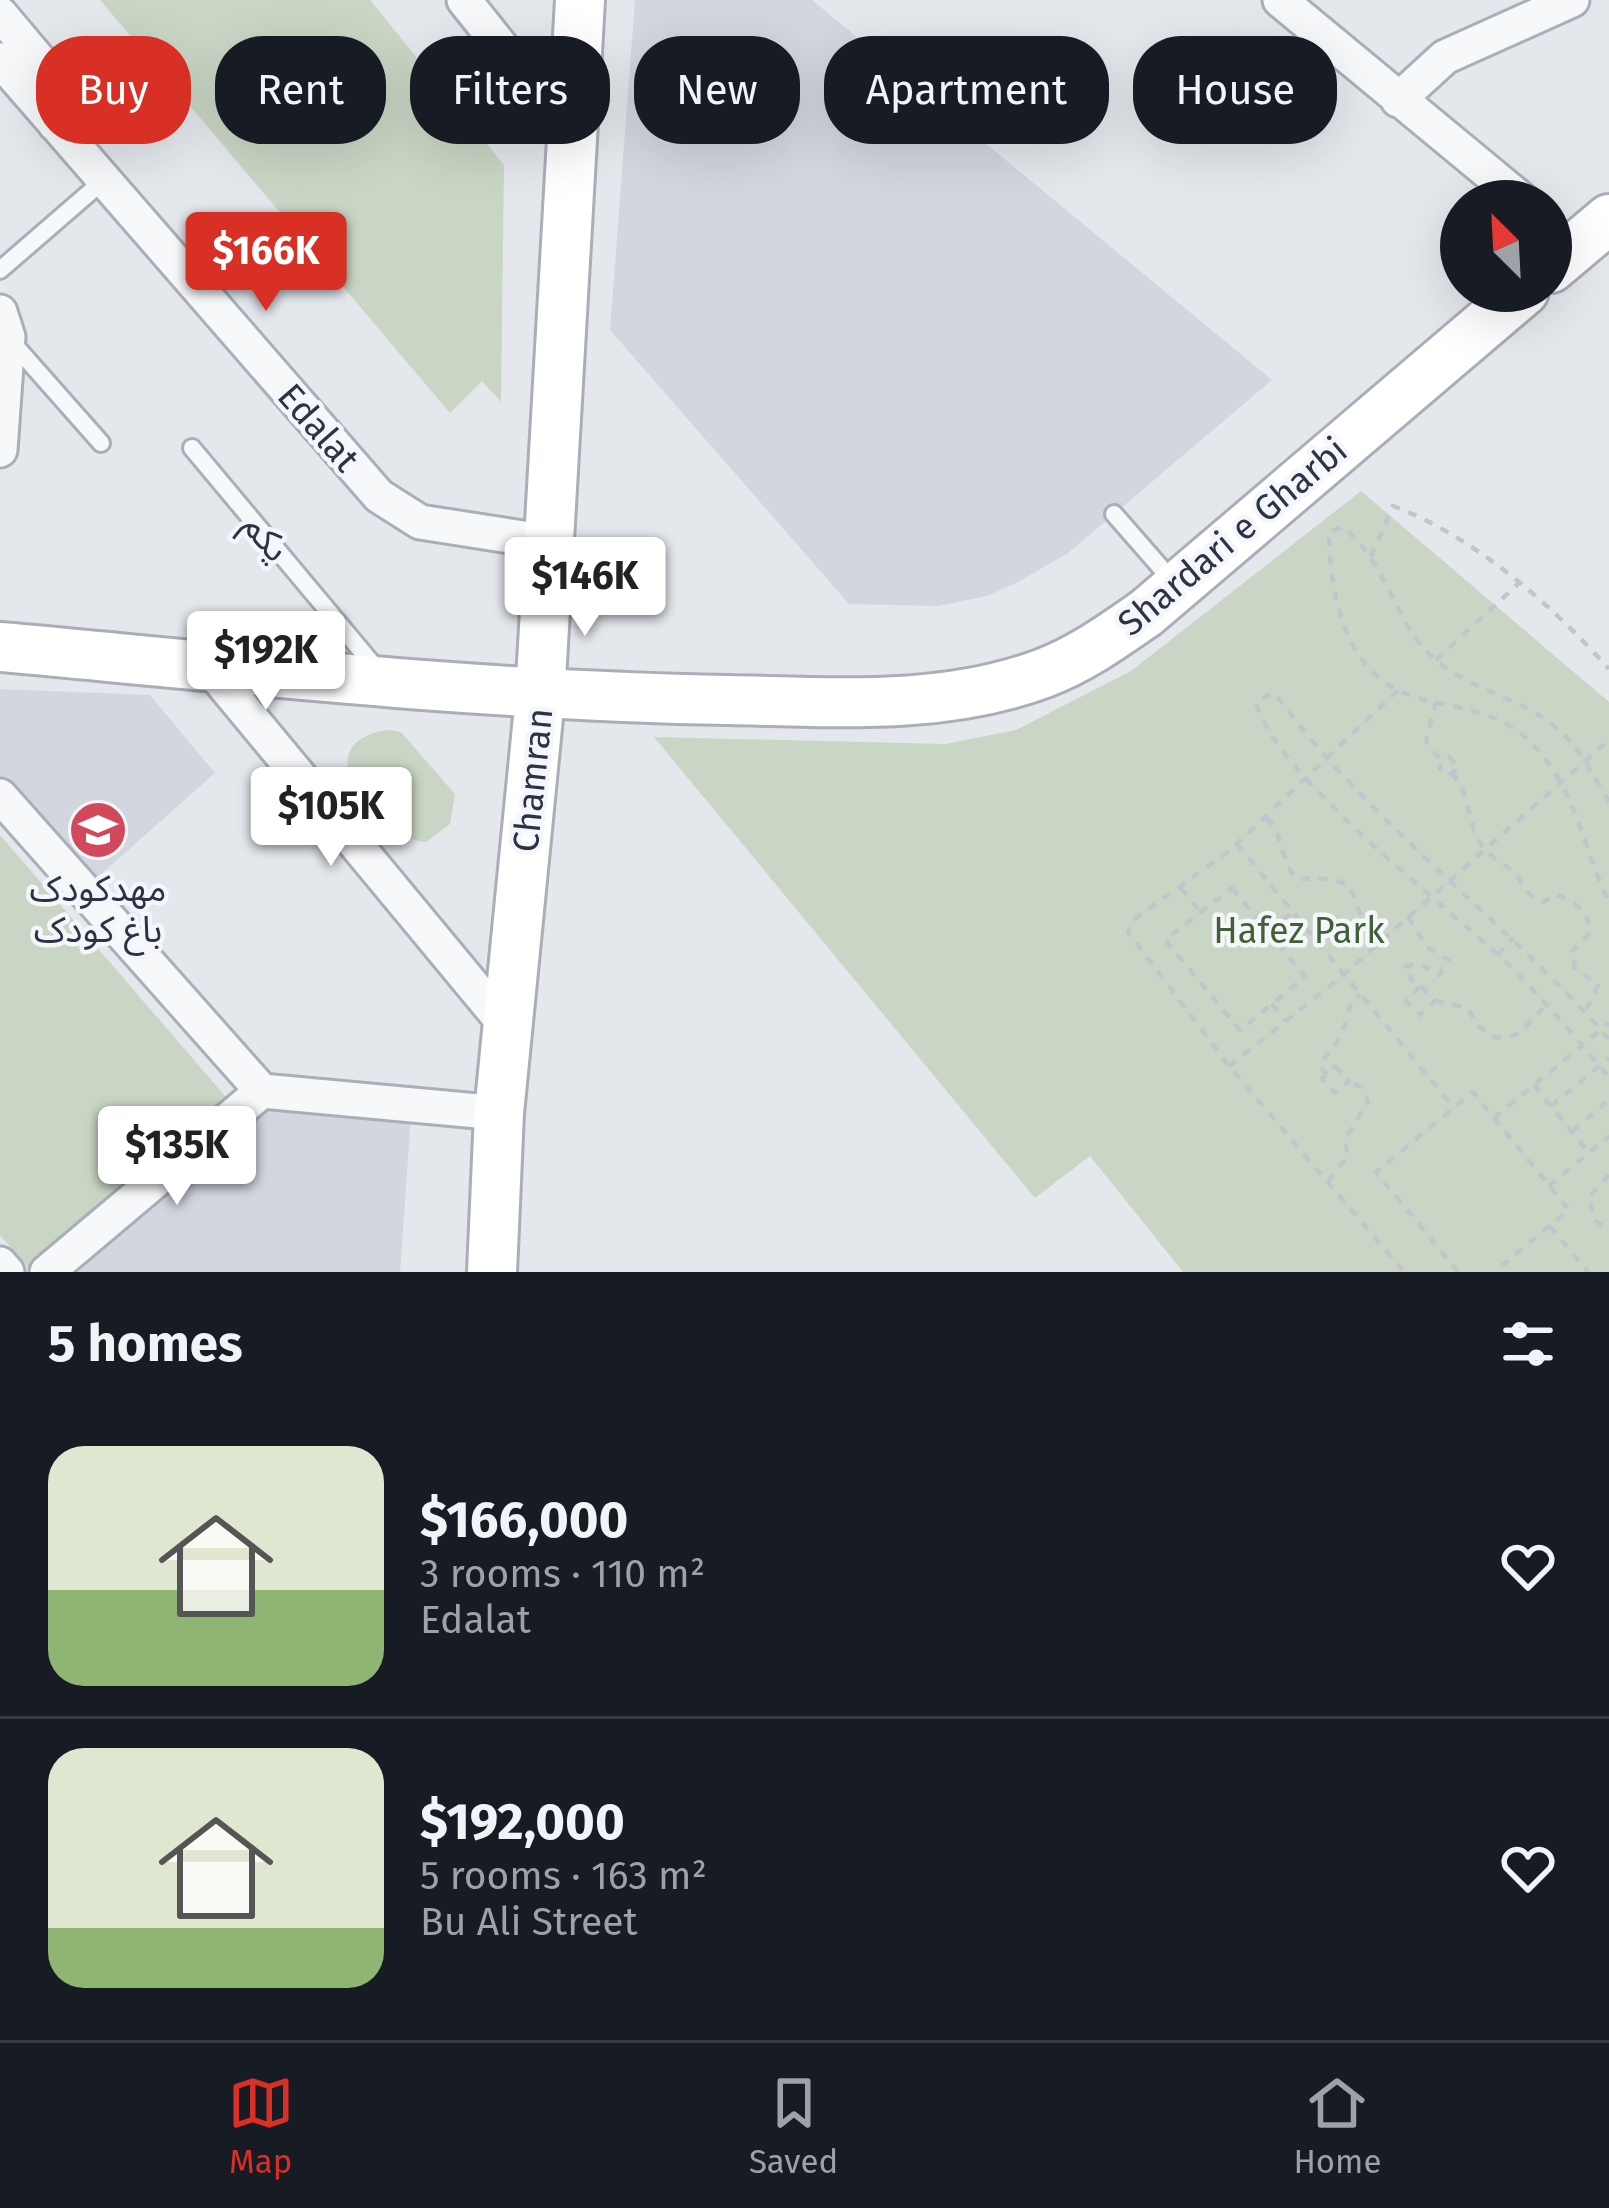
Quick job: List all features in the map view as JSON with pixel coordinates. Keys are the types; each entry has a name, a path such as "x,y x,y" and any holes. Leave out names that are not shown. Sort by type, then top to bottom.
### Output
{"street":[{"path":"464,0 493,36"},
{"name":"Chamran","path":"577,36 580,0"},
{"path":"1280,0 1497,180"},
{"path":"1398,100 1445,57 1572,0"},
{"path":"0,14 36,57"},
{"name":"Edalat","path":"0,60 36,102"},
{"name":"Edalat","path":"72,144 379,496 420,522 548,542"},
{"name":"Chamran","path":"492,1272 500,1113 540,697 568,144"},
{"path":"1572,241 1609,219"},
{"name":"Shardari e Gharbi","path":"0,647 540,697 916,702 1043,673 1093,650 1177,586 1498,312"},
{"path":"0,450 4,324"},
{"path":"208,666 508,1028"},
{"path":"0,796 262,1091 500,1113"},
{"path":"47,1272 262,1091"},
{"path":"0,1264 7,1272"}],"lane":[{"path":"0,270 104,180"},
{"path":"4,324 100,443"},
{"name":"یکم","path":"192,448 388,682"},
{"path":"1114,514 1177,586"}],"path":[{"path":"1371,557 1393,506 1434,523 1518,584 1609,669"},
{"path":"1609,802 1555,726 1436,660 1388,599 1371,557 1342,527 1329,532 1333,585 1350,638 1368,669 1398,690 1459,703 1526,737 1579,814 1609,902"},
{"path":"1436,660 1518,584"},
{"path":"1398,690 1238,844 1132,920 1128,932 1229,1066 1404,1272"},
{"path":"1609,1039 1513,938 1326,760 1280,700 1272,693 1262,695 1258,710 1309,777 1429,897 1498,955 1609,1077"},
{"path":"1436,701 1426,742 1443,763 1439,767 1448,776 1452,773 1468,797 1484,850 1514,872 1534,900 1543,902 1556,895 1570,899 1588,917 1592,932 1571,952 1575,968 1598,985 1585,1012"},
{"path":"1229,1066 1343,974 1609,740"},
{"path":"1266,817 1283,839 1290,872 1298,879 1327,875 1349,887 1364,923 1383,939"},
{"path":"1238,844 1454,1108"},
{"path":"1180,886 1200,912"},
{"path":"1232,888 1305,977 1240,1030 1166,940 1200,912 1232,888"},
{"path":"1268,932 1293,912"},
{"path":"1408,917 1427,947 1449,960 1439,975 1425,964 1405,967 1418,990"},
{"path":"1498,955 1513,938"},
{"path":"1435,1000 1420,1015 1406,1001 1421,986 1435,1000 1458,1002 1496,1038 1519,1034 1547,1004"},
{"path":"1327,1074 1320,1066 1322,1059 1339,1041 1347,1008 1360,994"},
{"path":"1272,1004 1285,1021"},
{"path":"1494,1118 1609,1023"},
{"path":"1551,1106 1609,1058"},
{"path":"1328,1181 1348,1157 1346,1138 1368,1102 1360,1087 1336,1066 1322,1078 1335,1094 1349,1081"},
{"path":"1534,1084 1589,1153"},
{"path":"1458,1272 1376,1172 1473,1092 1568,1210 1494,1272"},
{"path":"1571,1131 1609,1100"},
{"path":"1550,1186 1609,1136"},
{"path":"1608,1226 1594,1220 1589,1197 1609,1175"},
{"path":"1550,1226 1588,1272"}],"shaded area":[{"path":"635,0 812,0 856,36 824,36 824,144 986,144 1272,380 1068,553 1018,582 987,596 938,606 849,604 610,330"},
{"name":"مهدکودک باغ کودک","path":"0,689 150,695 215,773 91,883 0,778"},
{"path":"264,1102 411,1116 400,1272 62,1272"}],"green space":[{"path":"100,0 370,0 410,49 410,144 487,144 504,165 501,402 482,381 450,413 222,144 386,144 386,36 215,36 215,136 191,107 191,36 131,36"},
{"name":"Hafez Park","path":"1361,491 1609,702 1609,1272 1183,1272 1090,1156 1035,1198 654,737 945,744 1016,730 1131,671"},
{"path":"389,730 401,732 455,794 450,824 426,842 406,836 368,808 348,769 350,752 363,738"},
{"path":"0,835 232,1104 32,1272 0,1235"}],"place":[{"name":"مهدکودک باغ کودک","path":"98,830"}]}
